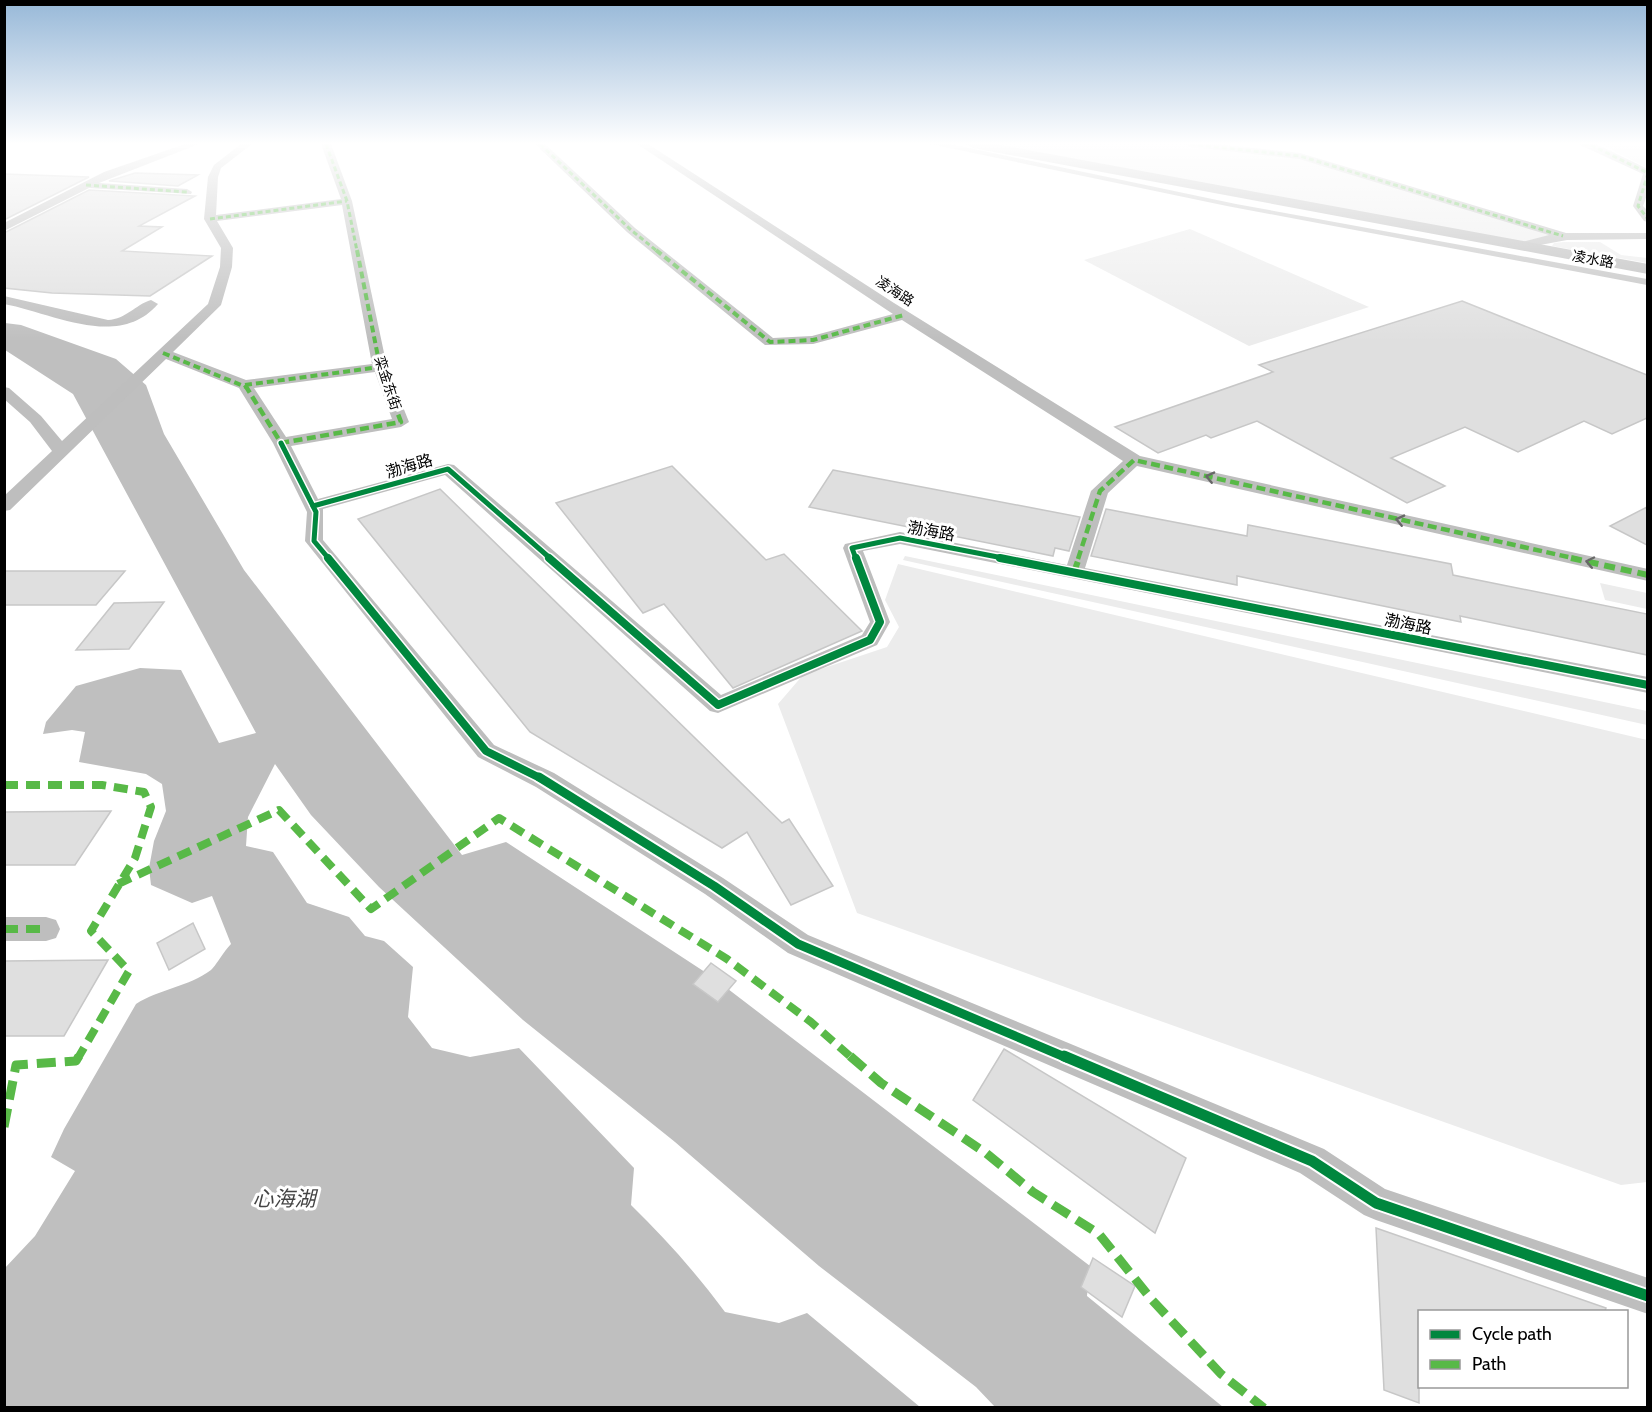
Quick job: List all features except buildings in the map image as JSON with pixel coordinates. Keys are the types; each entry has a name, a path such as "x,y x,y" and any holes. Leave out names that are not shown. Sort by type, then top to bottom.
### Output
{"main road":[{"name":"凌水路","path":"1326,210 1647,269"}],"street":[{"path":"4,228 39,210"},
{"path":"4,506 214,305 226,267 227,248 210,219 211,210"},
{"path":"210,219 279,210"},
{"name":"栾金东街","path":"280,443 401,422 380,367 349,210"},
{"path":"609,210 630,230 770,342 813,340 904,315"},
{"name":"凌海路","path":"743,210 1134,460 1647,575"},
{"path":"1477,210 1563,236"},
{"path":"1519,246 1541,239 1563,236 1647,236"},
{"path":"4,300 25,303 101,324 117,323 129,319 151,304"},
{"path":"158,357 245,385 380,367"},
{"path":"245,385 314,506 316,512 314,541 486,751 545,780 714,886 798,944 1312,1161 1376,1203 1647,1296"},
{"path":"4,391 18,401 66,448"},
{"path":"1074,572 1100,491 1134,460"},
{"name":"渤海路","path":"314,506 448,469 718,705 870,640 880,622 852,548 900,538 1647,685"},
{"path":"4,929 46,929"}],"shaded area":[{"path":"1333,210 1477,210 1563,236 1519,246"},
{"path":"1190,229 1369,307 1249,346 1084,260"},
{"path":"1600,242 1621,255 1647,258 1647,263 1552,246 1554,243"},
{"path":"905,556 1647,711 1647,725 903,560"},
{"path":"898,564 1647,740 1647,1182 1621,1185 857,913 778,704 803,675 887,647 899,627 885,600"},
{"path":"1600,583 1647,593 1647,609 1605,600"}],"water":[{"path":"1248,210 1268,210 1647,279 1647,285"},
{"name":"心海湖","path":"5,323 21,325 116,359 146,385 164,434 244,570 462,855 506,842 711,976 1090,1266 1087,1296 1223,1407 995,1407 976,1387 819,1266 675,1142 523,1020 379,887 311,815 275,764 248,817 246,846 273,852 307,903 349,917 365,936 384,941 413,967 408,1017 432,1048 470,1057 519,1048 634,1168 631,1205 680,1256 725,1312 779,1323 807,1313 920,1407 5,1407 4,1269 35,1236 75,1171 51,1157 64,1129 136,1004 202,976 213,968 231,944 212,896 192,903 151,885 149,868 154,841 166,811 162,784 146,774 79,762 85,732 72,730 43,734 46,722 76,686 140,668 181,670 219,743 256,733 73,394 5,350"}],"marked path":[{"path":"210,219 279,210"},
{"path":"163,353 245,385 281,443 401,422 380,367 349,210"},
{"path":"610,210 631,230 770,342 813,340 904,315"},
{"path":"1477,210 1563,236"},
{"path":"1641,210 1648,219"},
{"path":"245,385 380,367"},
{"path":"1074,572 1100,491 1134,460 1648,575"},
{"path":"4,785 102,785 144,792 151,807 135,858 91,931 129,971 76,1061 16,1065 4,1127"},
{"path":"118,884 279,810 371,909 499,818 727,959 811,1022 881,1083 986,1153 1033,1192 1099,1234 1152,1300 1221,1374 1264,1408"},
{"path":"4,929 46,929"}],"cycle path":[{"path":"281,443 316,512 314,541 486,751 545,780 714,886 798,944 1312,1161 1376,1203 1648,1296"},
{"path":"313,506 448,469 718,705 870,640 880,622 852,548 900,538 1648,685"}]}
